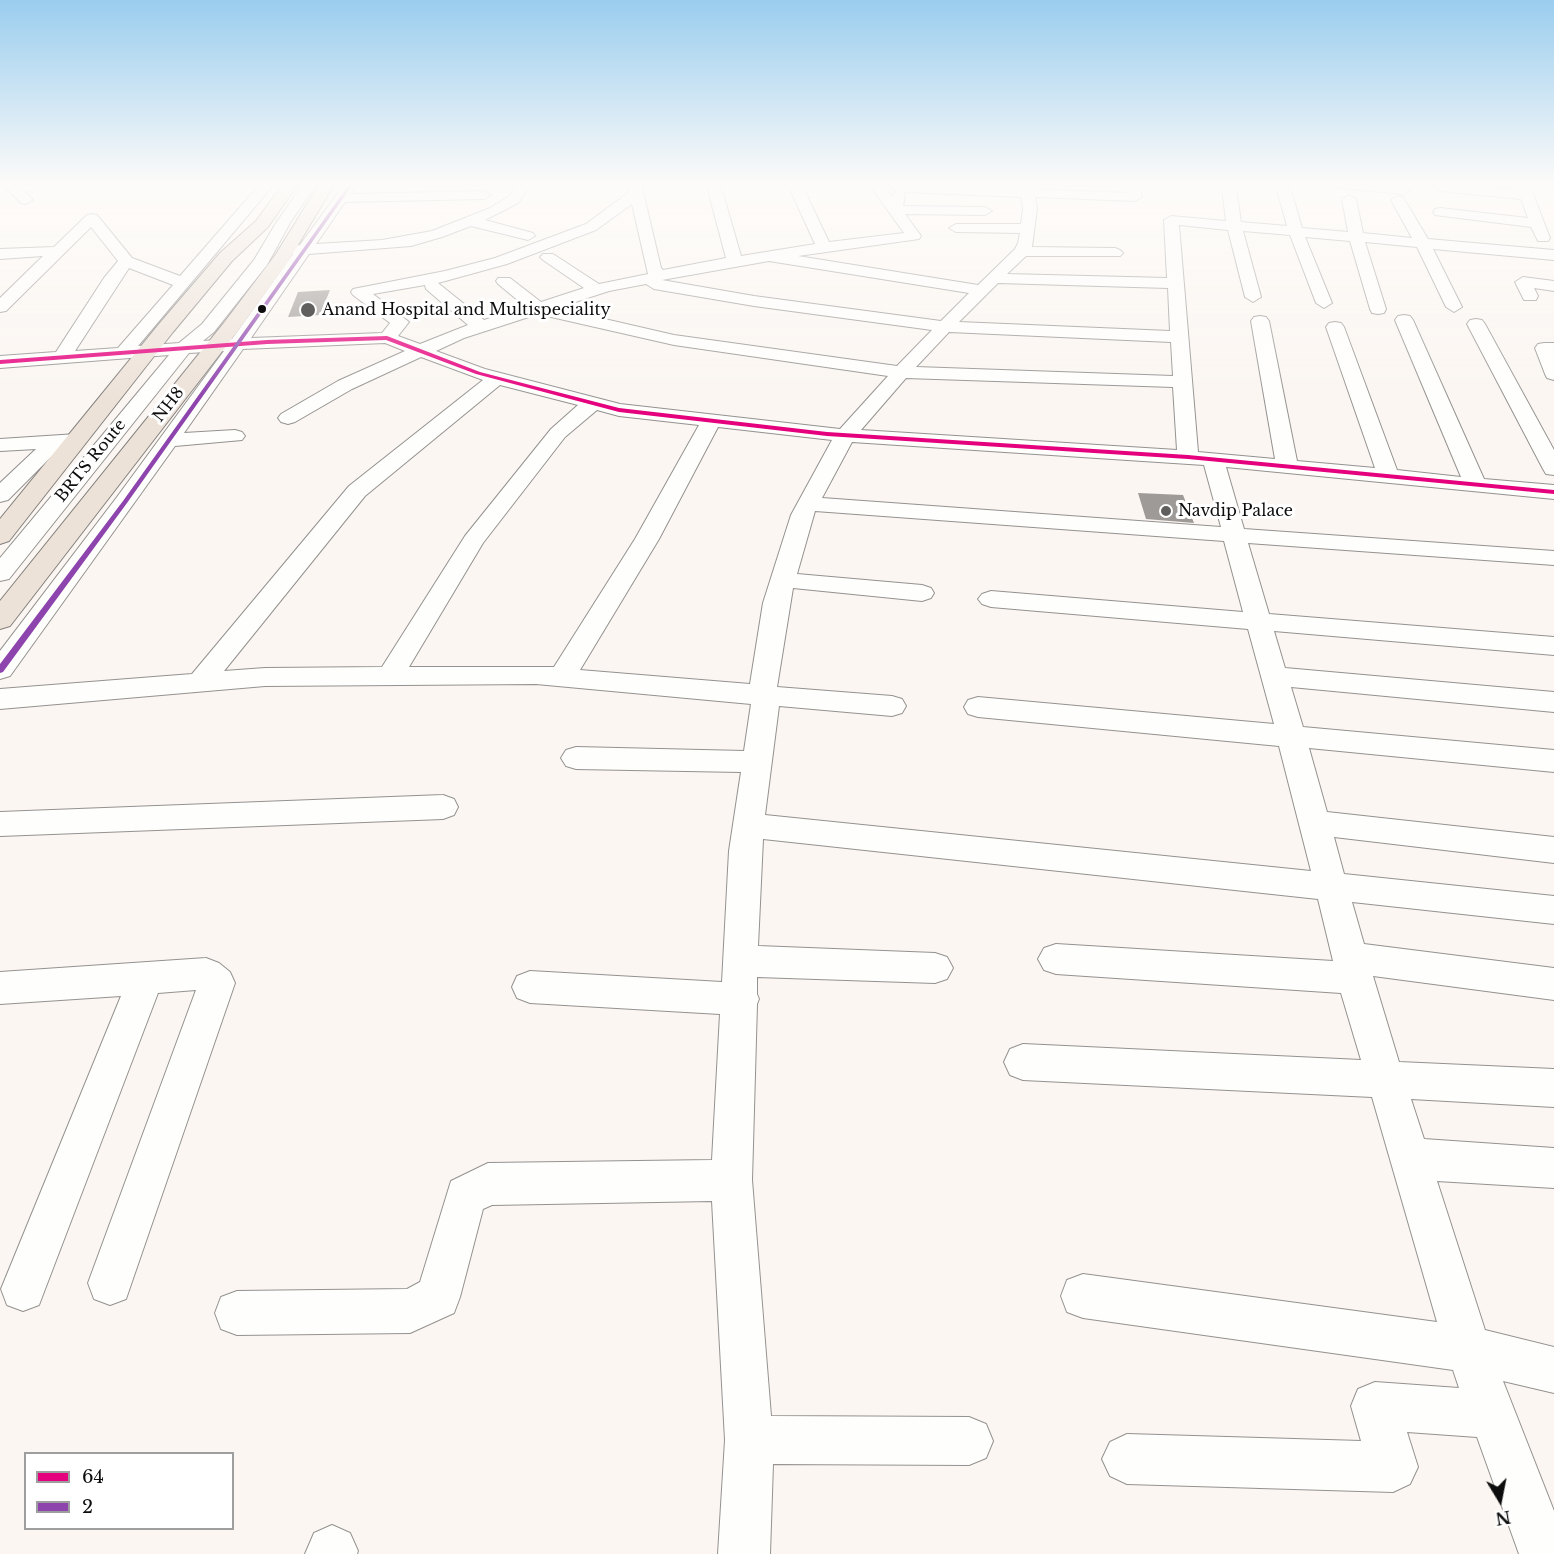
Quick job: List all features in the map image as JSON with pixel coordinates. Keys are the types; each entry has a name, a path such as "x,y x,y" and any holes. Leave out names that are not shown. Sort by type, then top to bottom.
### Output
{"main road":[{"path":"5,525 228,256"},
{"name":"NH8","path":"0,620 226,346 293,256"}],"street":[{"path":"0,307 6,295 52,256"},
{"path":"122,256 126,261 183,283"},
{"path":"123,353 207,256"},
{"name":"BRTS Route","path":"0,574 183,349 215,320 265,256"},
{"path":"387,338 400,322 359,292 447,276 516,256"},
{"path":"650,256 653,270 660,276"},
{"path":"733,256 735,262"},
{"path":"768,256 987,284 1174,283"},
{"path":"288,418 345,384 480,326 634,281 771,256"},
{"path":"744,1554 749,1440 731,1180 745,851 765,704 762,695 776,603 802,515 845,436 901,372 1017,256"},
{"path":"1173,256 1182,382 1200,458 1234,535 1353,968 1468,1348 1545,1554"},
{"path":"1241,256 1252,297"},
{"path":"1306,256 1324,303"},
{"path":"1362,256 1378,309"},
{"path":"1429,256 1454,307"},
{"path":"548,257 597,290"},
{"path":"62,357 112,278 126,261"},
{"path":"634,281 754,301 945,327 1178,337"},
{"path":"504,282 539,309 674,340 901,372 1182,382"},
{"path":"1530,296 1523,282 1554,286"},
{"path":"432,285 480,326"},
{"path":"1404,320 1476,484"},
{"path":"1260,321 1287,466"},
{"path":"1476,324 1554,469"},
{"path":"1335,327 1388,476"},
{"path":"0,362 226,346 387,338 497,378 619,410 845,436 1200,458 1554,492"},
{"path":"0,670 169,440 226,346"},
{"path":"1554,348 1544,348 1554,374"},
{"path":"200,682 357,490 497,378"},
{"path":"390,676 473,541 558,433 593,403"},
{"path":"562,677 647,539 711,421"},
{"path":"169,440 235,436"},
{"path":"0,445 77,440"},
{"path":"0,495 55,441"},
{"path":"809,504 1554,558"},
{"path":"782,580 922,593"},
{"path":"991,598 1554,646"},
{"path":"0,699 265,677 536,675 892,706"},
{"path":"1274,676 1554,702"},
{"path":"978,707 1554,761"},
{"path":"576,758 757,762"},
{"path":"0,824 442,807"},
{"path":"1315,823 1554,850"},
{"path":"749,825 1554,910"},
{"path":"1056,959 1353,968 1554,984"},
{"path":"530,987 741,980 935,968"},
{"path":"0,988 206,974 217,983 110,1283"},
{"path":"23,1289 146,977"},
{"path":"1023,1062 1554,1088"},
{"path":"1411,1159 1554,1168"},
{"path":"237,1313 410,1311 438,1297 466,1196 488,1184 731,1180"},
{"path":"1083,1296 1468,1348 1554,1370"},
{"path":"1127,1459 1393,1467 1375,1406 1493,1414"},
{"path":"749,1440 969,1441"}],"building":[{"path":"330,290 320,315 288,317 298,292"},
{"name":"Navdip Palace","path":"1138,493 1183,495 1194,523 1146,519"}],"transit line":[{"name":"2","path":"0,670 125,502 300,256"},
{"name":"64","path":"0,362 267,342 387,338 478,373 619,410 827,434 1188,457 1554,492"}],"place":[{"name":"Anand Hospital and Multispeciality","path":"308,310"},
{"name":"Navdip Palace","path":"1166,511"}]}
